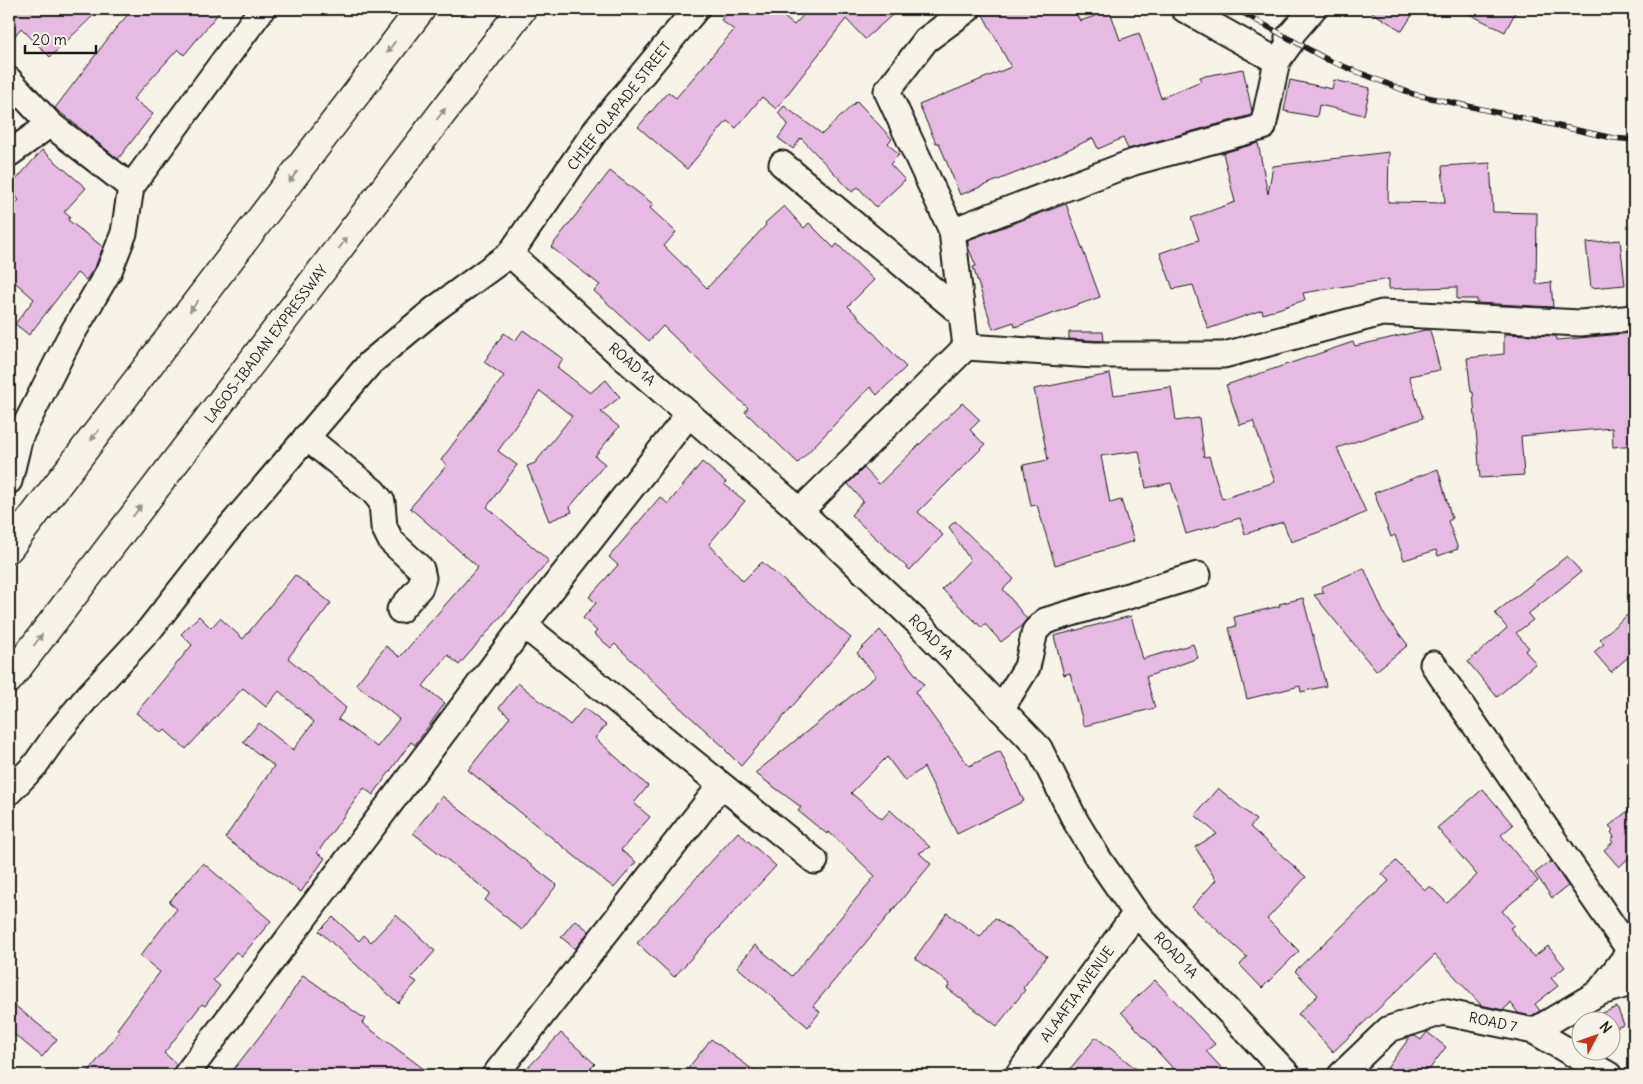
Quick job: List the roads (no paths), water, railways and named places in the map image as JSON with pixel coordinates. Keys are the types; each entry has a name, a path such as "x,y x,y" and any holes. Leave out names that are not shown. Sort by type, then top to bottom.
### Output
{"highway":[{"path":"9,548 421,9"},
{"name":"LAGOS-IBADAN EXPRESSWAY","path":"9,679 522,9"}],"street":[{"path":"9,482 20,436 69,339 109,271 124,233 131,187 262,9"},
{"name":"CHIEF OLAPADE STREET","path":"9,792 35,764 89,695 150,629 230,527 370,363 435,309 510,254 596,130 696,9"},
{"path":"966,347 952,231 887,91 926,40 968,9"},
{"path":"1184,9 1277,61"},
{"path":"952,231 1134,162 1263,127 1277,61 1290,43 1288,38 1313,9"},
{"path":"9,80 50,124 131,187"},
{"path":"9,154 50,124"},
{"path":"782,164 962,314"},
{"name":"ROAD 1A","path":"510,254 614,349 800,511 917,622 1039,748 1076,822 1136,913 1288,1075"},
{"path":"800,511 966,347 1094,354 1224,355 1382,313 1580,323 1634,318"},
{"path":"186,1075 524,625 689,414"},
{"path":"306,438 373,491 382,502 384,527 391,541 421,569 423,578 420,587 400,610"},
{"path":"1001,710 1027,667 1035,631 1045,621 1198,575"},
{"path":"524,625 815,862"},
{"path":"1433,664 1632,950"},
{"path":"495,1075 721,785"},
{"name":"ALAAFIA AVENUE","path":"1018,1075 1136,913"},
{"name":"ROAD 7","path":"1341,1075 1389,1029 1443,1012 1534,1030 1598,993 1632,950"},
{"path":"1598,993 1634,982"},
{"path":"1534,1030 1609,1075"}],"railway":[{"path":"1236,9 1328,60 1413,94 1613,138 1634,140"}]}
